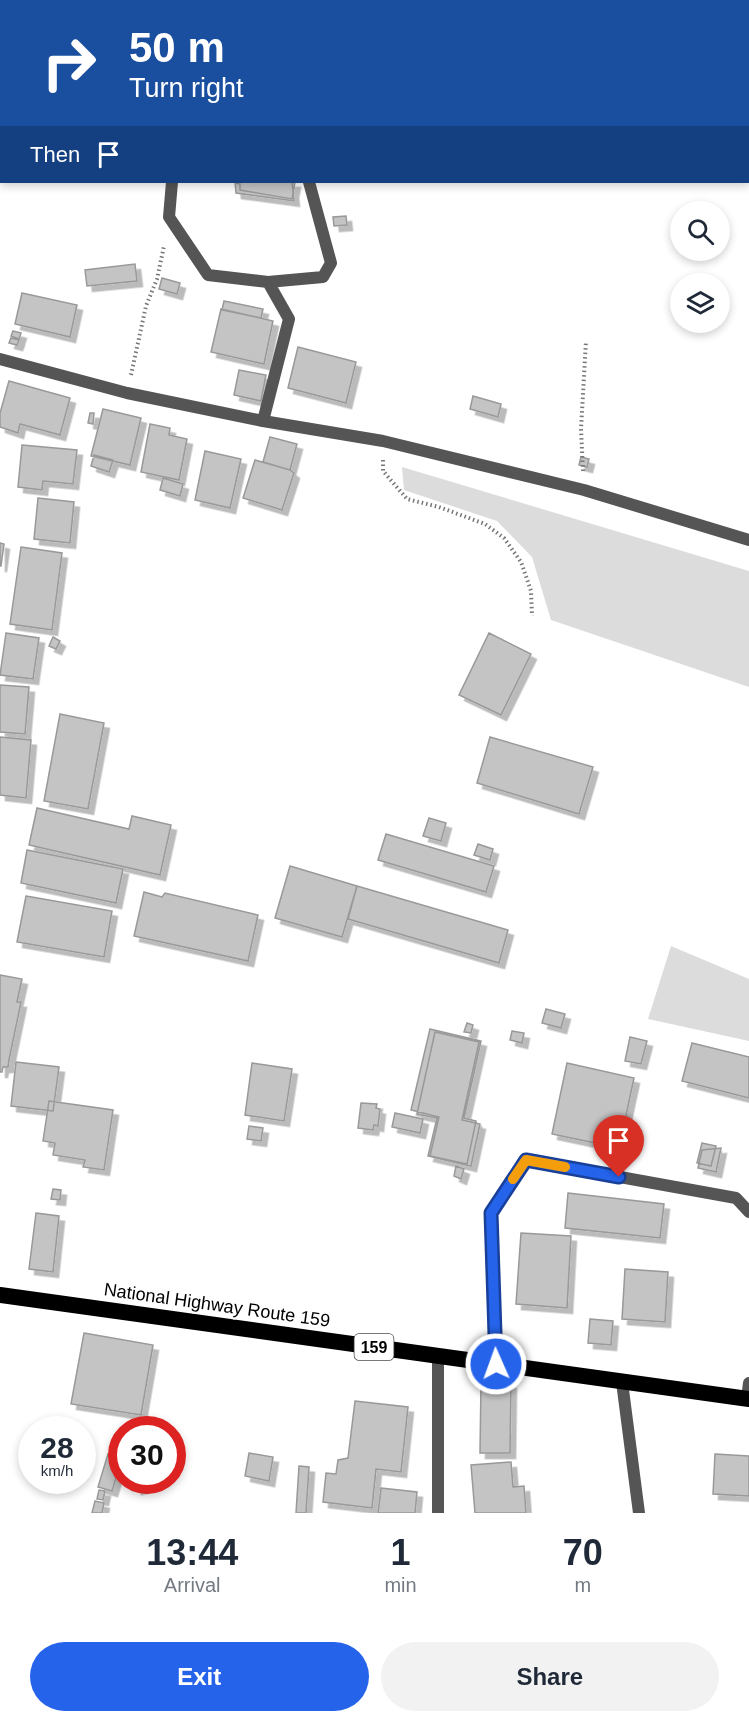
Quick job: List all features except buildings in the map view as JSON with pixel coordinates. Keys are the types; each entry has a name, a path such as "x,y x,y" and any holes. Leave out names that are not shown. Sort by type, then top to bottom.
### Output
{"highway":[{"name":"National Highway Route 159","path":"0,1295 622,1382 748,1394"}],"street":[{"path":"172,183 170,217 208,275 268,282 323,277 331,262 309,183"},
{"path":"263,421 289,319 268,282"},
{"path":"0,359 127,393 263,421 383,441 584,490 749,540"},
{"path":"496,1364 491,1213 526,1160 736,1198 749,1212"},
{"path":"438,1356 438,1513"},
{"path":"622,1382 639,1513"}],"path":[{"path":"127,393 146,306 157,279 170,217"},
{"path":"584,490 581,429 586,341"},
{"path":"383,441 383,471 407,499 439,507 485,524 504,538 521,562 531,591 532,616"}],"shaded area":[{"path":"402,467 749,571 749,687 551,620 532,557 497,521 404,490"},
{"path":"671,946 749,979 749,1041 648,1019"}],"slow traffic":[{"path":"513,1179 526,1160 565,1167"}],"route":[{"path":"496,1364 491,1213 526,1160 619,1177"}]}
